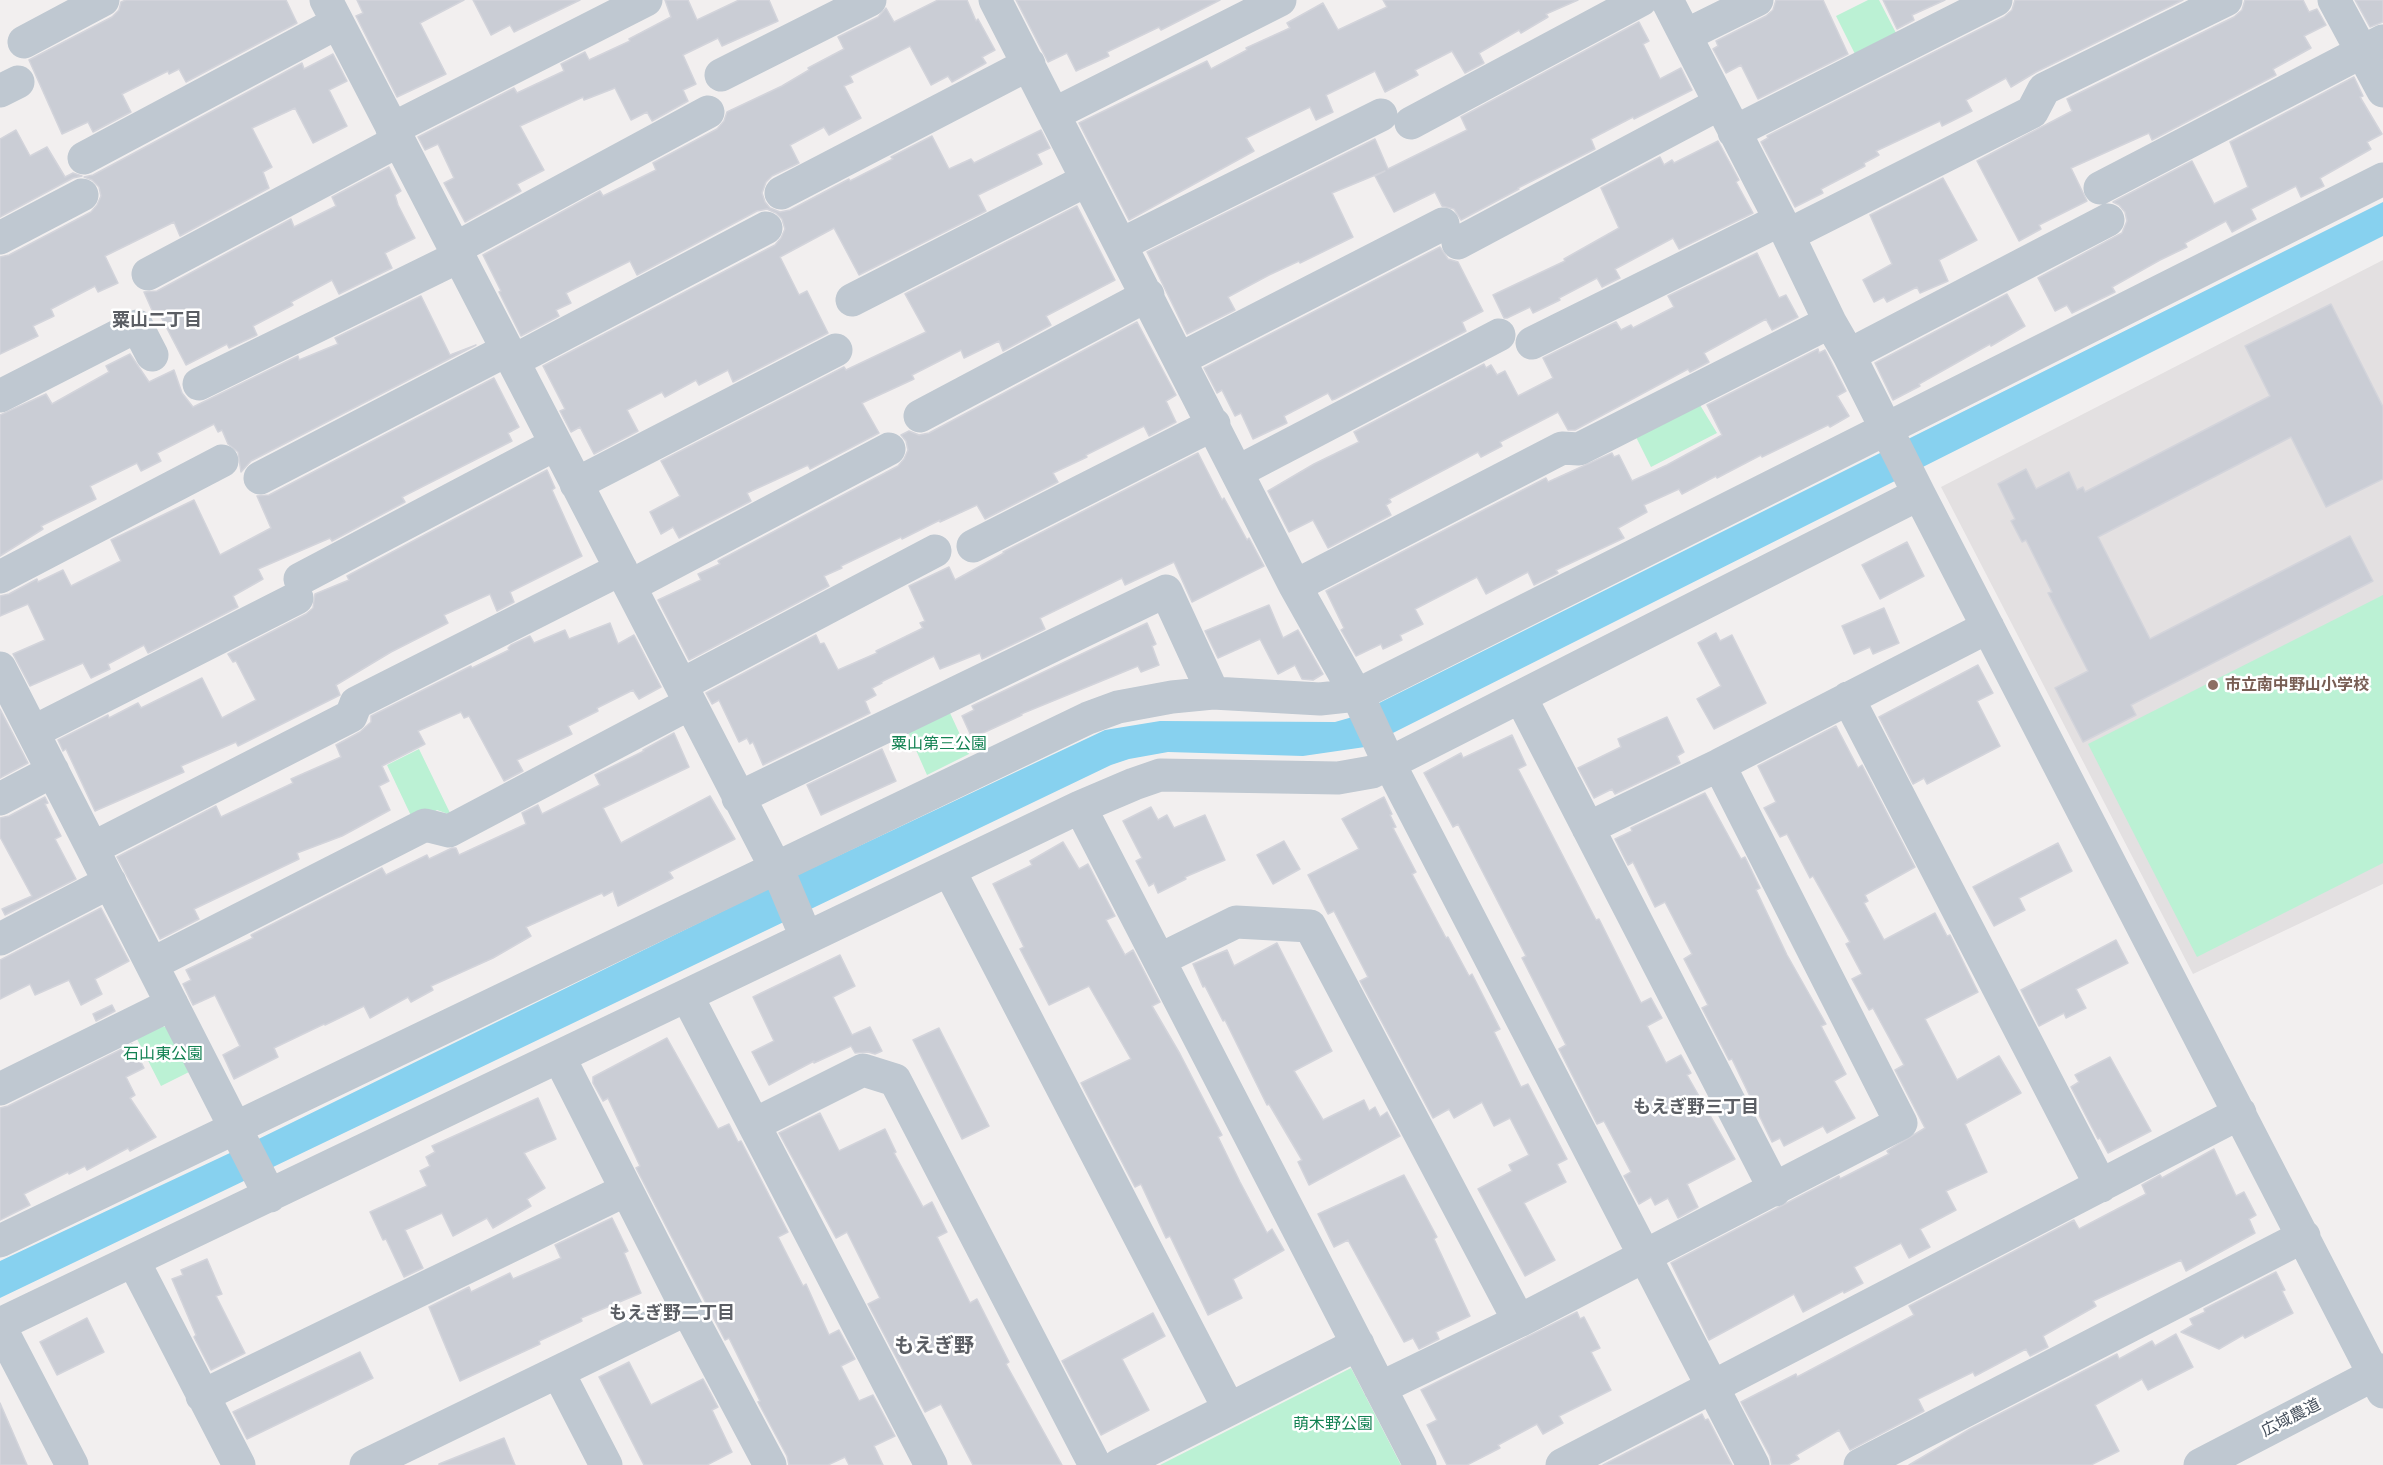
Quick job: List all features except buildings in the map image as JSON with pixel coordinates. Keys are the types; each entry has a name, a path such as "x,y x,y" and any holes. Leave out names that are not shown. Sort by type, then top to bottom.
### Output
{"street":[{"path":"24,42 103,0"},
{"path":"148,274 395,135 646,0"},
{"path":"721,75 870,0"},
{"path":"995,0 1122,244 1295,586 1360,701 1643,1257 1753,1465"},
{"path":"1054,114 1280,0"},
{"path":"1122,244 1396,119 1641,0"},
{"path":"1667,0 1784,227 1830,322 2380,1379"},
{"path":"1686,35 1757,0"},
{"path":"1180,359 1451,233 1727,118 1996,0"},
{"path":"1532,343 2032,112 2044,89 2226,0"},
{"path":"2334,0 2373,46 2383,92"},
{"path":"84,158 335,8 395,135 458,252 779,875 802,929"},
{"path":"2100,188 2373,46"},
{"path":"781,193 1029,64"},
{"path":"199,384 458,252 708,112"},
{"path":"0,1241 239,1136 779,875 1088,718 1118,707 1172,697 1213,693 1360,701 1891,436 2383,179"},
{"path":"852,300 1087,180"},
{"path":"0,238 82,195"},
{"path":"1849,355 2108,220"},
{"path":"260,478 766,228"},
{"path":"921,416 1148,295"},
{"path":"1295,586 1562,448 1579,449 1830,322"},
{"path":"0,396 137,326 152,355"},
{"path":"1237,472 1499,334"},
{"path":"576,484 836,350"},
{"path":"973,546 1214,424"},
{"path":"33,732 298,589 556,444"},
{"path":"93,848 351,716 356,703 626,578 889,449"},
{"path":"0,577 222,462"},
{"path":"72,1465 0,1326 134,1262 266,1187 559,1057 687,996 802,929 949,870 1080,807 1134,784 1160,775 1338,778 1372,772 1385,753 1521,698 1915,486"},
{"path":"152,964 425,825 449,831 935,551"},
{"path":"738,798 1166,591 1213,693"},
{"path":"1588,828 1719,765 1988,627"},
{"path":"0,668 266,1187"},
{"path":"1521,698 1775,1190"},
{"path":"1848,698 2101,1186"},
{"path":"1380,1388 1519,1321 1901,1123 1719,765"},
{"path":"0,799 53,771"},
{"path":"1080,807 1419,1465"},
{"path":"949,870 1229,1409"},
{"path":"0,939 110,882"},
{"path":"1159,960 1236,922 1310,926 1519,1321"},
{"path":"687,996 932,1465"},
{"path":"0,1089 172,1004"},
{"path":"559,1057 687,1309 770,1465"},
{"path":"754,1124 863,1070 895,1080 1095,1465"},
{"path":"1562,1465 2241,1113"},
{"path":"202,1396 626,1190"},
{"path":"1860,1465 2304,1236"},
{"path":"134,1262 239,1465"},
{"path":"366,1465 687,1309"},
{"path":"1119,1465 1358,1344"},
{"path":"558,1372 606,1465"},
{"name":"広域農道","path":"2200,1465 2380,1379"}],"shaded area":[{"name":"市立南中野山小学校","path":"2383,260 2383,884 2193,974 1941,487"}],"green space":[{"path":"1868,0 1879,0 1896,33 1855,54 1836,16"},
{"path":"1700,405 1717,433 1651,467 1636,437"},
{"path":"2383,595 2383,863 2197,957 2088,744"},
{"name":"粟山第三公園","path":"950,713 969,754 927,775 908,732"},
{"path":"419,749 451,815 437,810 414,822 387,765"},
{"name":"石山東公園","path":"158,1025 169,1028 191,1071 161,1086 136,1037"},
{"name":"萌木野公園","path":"1351,1368 1401,1465 1160,1465"}],"water":[{"path":"2383,202 2383,236 1365,747 1303,756 1168,752 1129,759 1111,765 0,1298 0,1261 232,1152 770,888 1105,730 1160,721 1335,722 1349,718"}],"place":[{"name":"市立南中野山小学校","path":"2213,685"}],"district":[{"name":"粟山二丁目","path":"157,321"},
{"name":"もえぎ野三丁目","path":"1696,1108"},
{"name":"もえぎ野二丁目","path":"672,1314"},
{"name":"もえぎ野","path":"934,1346"}]}
